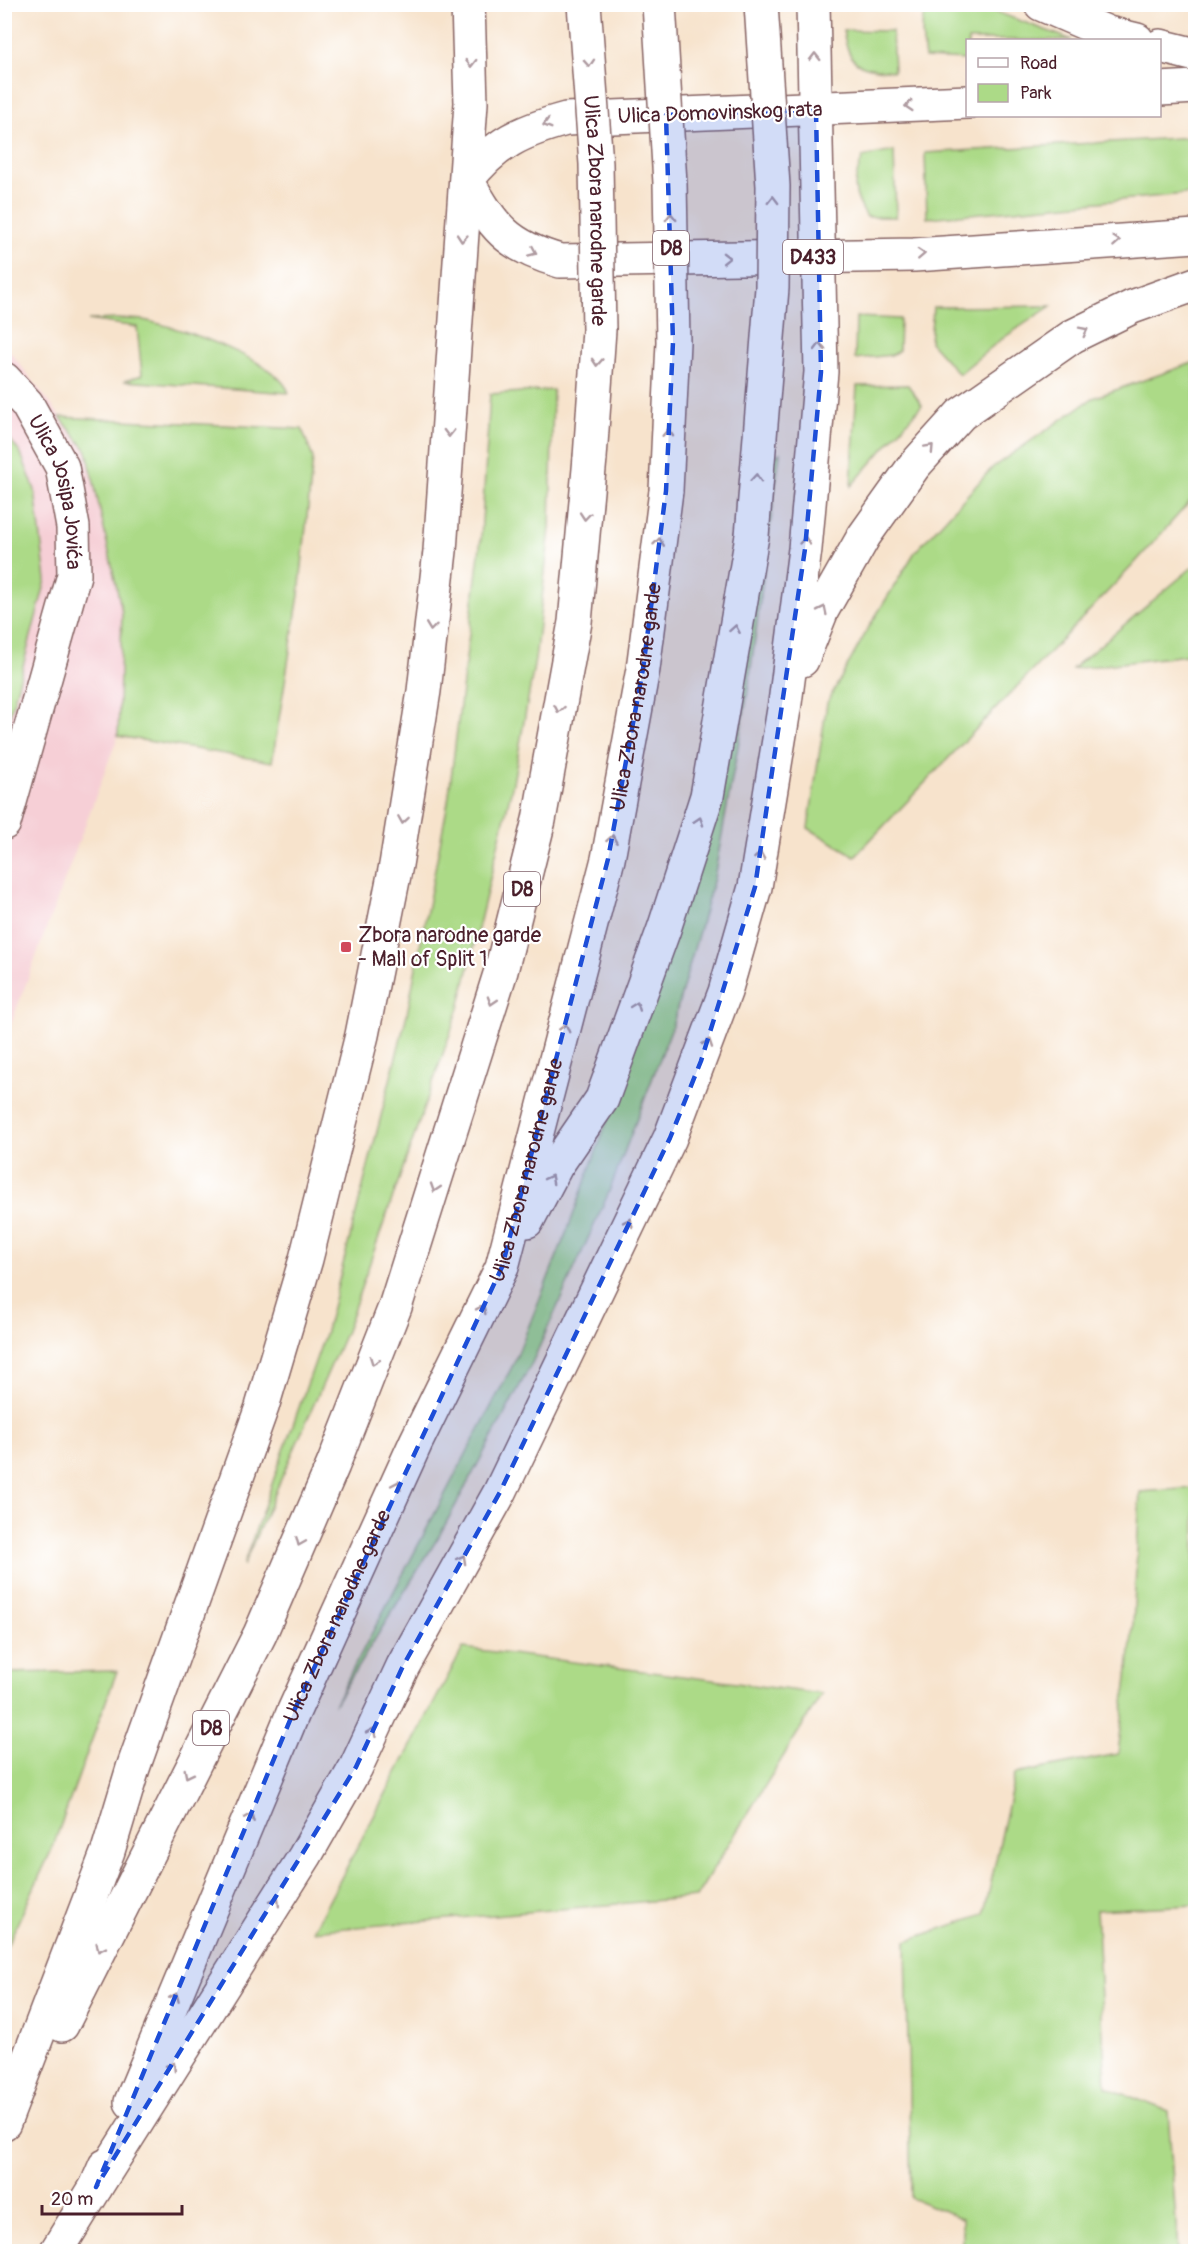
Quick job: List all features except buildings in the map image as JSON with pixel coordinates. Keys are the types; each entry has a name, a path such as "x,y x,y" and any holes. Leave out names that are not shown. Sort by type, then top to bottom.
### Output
{"main road":[{"path":"4,2123 108,1851 133,1768 262,1407 306,1259 362,1035 396,865 424,691 448,471 450,382 471,103 468,4"},
{"name":"Ulica Zbora narodne garde","path":"4,2140 160,1827 260,1634 333,1465 395,1307 501,971 539,819 575,622 590,458 599,318 596,164 584,4"},
{"name":"Ulica Zbora narodne garde","path":"56,2252 96,2187 293,1713 416,1442 502,1267 608,859 643,669 666,491 673,342 670,183 659,4"},
{"path":"502,1267 556,1166 602,1099 664,929 707,796 752,536 772,288 773,186 761,4"},
{"path":"96,2187 305,1856 356,1767 403,1666 500,1492 670,1138 725,992 755,887 785,703 804,549 820,372 813,4"},
{"path":"1041,4 1108,33 1133,39"},
{"path":"1161,46 1196,55"},
{"path":"1161,89 1196,87"},
{"name":"Ulica Domovinskog rata","path":"467,180 481,162 501,144 531,129 566,119 966,102"},
{"name":"D433","path":"467,180 485,213 506,237 532,253 560,261 914,255 1196,236"},
{"path":"785,703 822,610 864,536 914,466 961,414 1073,336 1132,307 1196,284"},
{"name":"Ulica Josipa Jovića","path":"4,379 27,404 62,467 73,526 74,575 4,823"}],"highlighted area":[{"path":"816,110 821,372 805,549 755,887 701,1061 670,1138 500,1492 403,1666 356,1767 96,2187 293,1713 502,1267 608,859 643,669 666,491 673,342 666,115"}],"shaded area":[{"path":"5,345 87,451 122,612 118,736 5,1040"}],"green space":[{"path":"975,4 1069,39 966,39 966,60 925,58 922,24 929,5"},
{"path":"843,30 892,31 894,71 864,66 853,59"},
{"path":"1195,137 1195,193 927,218 925,153"},
{"path":"894,151 896,217 867,217 858,202 855,188 863,157"},
{"path":"1051,306 999,341 959,374 930,342 933,307"},
{"path":"856,317 900,319 899,350 892,355 855,359"},
{"path":"88,320 141,320 205,339 249,358 267,369 281,381 289,393 124,381 142,375 137,327"},
{"path":"1195,362 1195,496 1133,565 855,856 808,828 827,703 869,627 915,552 993,467 1093,398"},
{"path":"908,385 922,405 851,486 857,386"},
{"path":"553,390 550,528 535,660 513,783 459,1008 346,1331 243,1566 326,1331 407,1014 448,802 481,538 490,394"},
{"path":"60,417 302,429 313,458 299,595 272,762 118,736 122,612 87,451"},
{"path":"5,432 21,454 35,490 46,580 5,734"},
{"path":"780,453 747,697 714,878 672,1027 609,1192 532,1363 439,1536 334,1705 514,1363 571,1221 638,1035 770,458"},
{"path":"1195,565 1195,654 1072,669"},
{"path":"1195,1488 1195,1905 1096,1910 1106,2087 1168,2111 1178,2251 962,2251 962,2218 911,2198 906,1941 984,1914 1015,1774 1118,1754 1133,1626 1140,1492"},
{"path":"463,1648 822,1694 696,1897 313,1931"},
{"path":"117,1671 52,1849 5,1950 5,1673"}],"place":[{"name":"Zbora narodne garde - Mall of Split 1","path":"346,947"}]}
